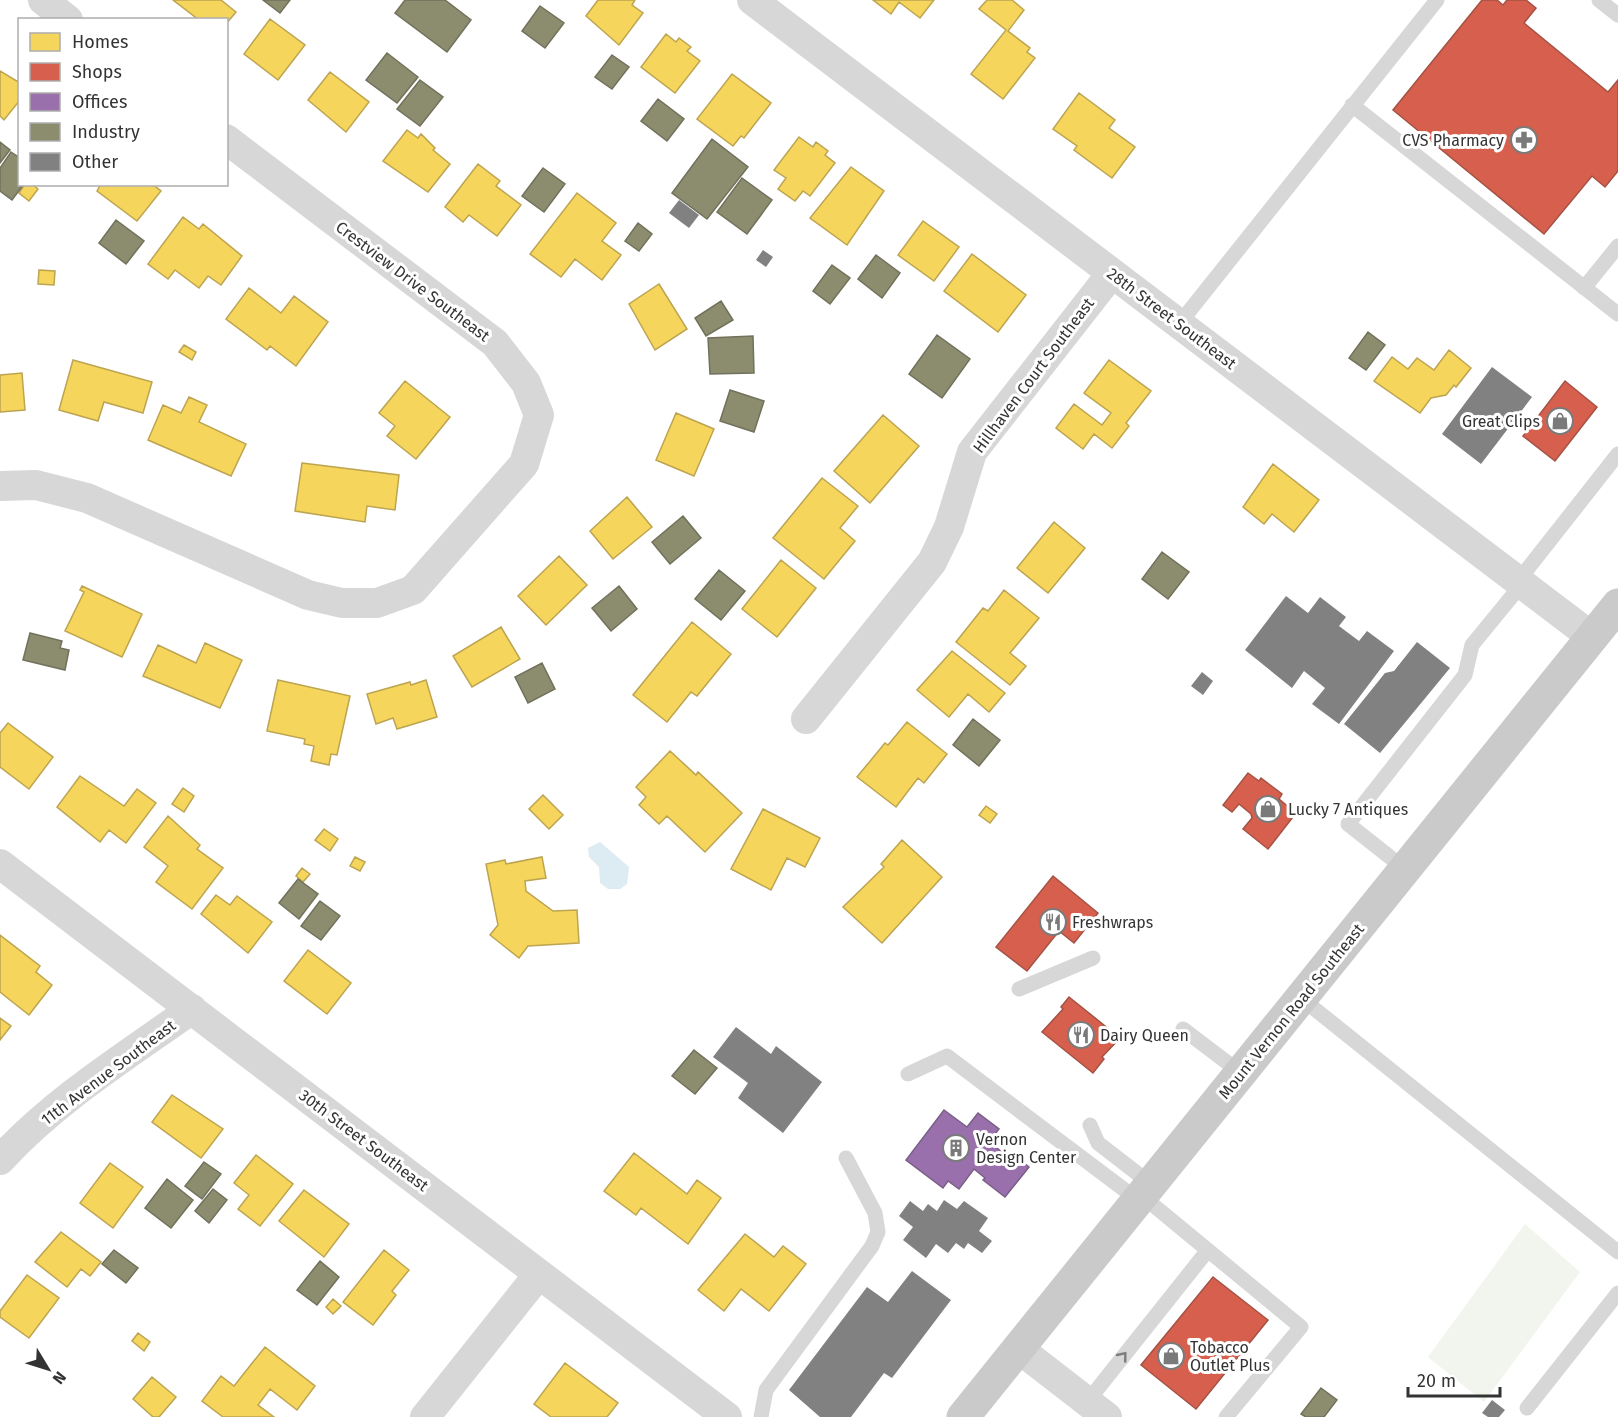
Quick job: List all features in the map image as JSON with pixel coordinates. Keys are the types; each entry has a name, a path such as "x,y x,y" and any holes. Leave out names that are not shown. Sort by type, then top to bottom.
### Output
{"main road":[{"name":"Mount Vernon Road Southeast","path":"963,1417 1618,605"}],"street":[{"path":"43,0 66,18"},
{"name":"28th Street Southeast","path":"752,0 1592,637"},
{"name":"Crestview Drive Southeast","path":"0,486 36,485 87,498 308,595 342,603 377,603 413,591 524,464 540,415 526,383 495,343 228,141"},
{"name":"Hillhaven Court Southeast","path":"806,719 932,562 950,527 972,452 1112,273"},
{"name":"30th Street Southeast","path":"0,864 727,1417"},
{"name":"11th Avenue Southeast","path":"0,1160 16,1143 79,1090 192,1009"},
{"path":"425,1417 539,1274"},
{"path":"1018,1348 1097,1409"}],"lane":[{"path":"1179,324 1437,0"},
{"path":"1599,0 1618,15"},
{"path":"1352,105 1618,314"},
{"path":"1584,288 1618,246"},
{"path":"1406,868 1348,824 1465,675 1472,645 1618,454"},
{"path":"1019,989 1093,958"},
{"path":"1300,998 1618,1252"},
{"path":"1184,1029 1241,1073"},
{"path":"908,1074 947,1056 1143,1193 1300,1327 1226,1417"},
{"path":"1090,1125 1098,1143 1143,1193"},
{"path":"761,1417 766,1390 872,1246 878,1232 875,1213 846,1158"},
{"path":"1097,1409 1208,1250"},
{"path":"1527,1408 1618,1293"}],"shaded area":[{"path":"600,842 629,867 627,884 620,889 608,889 600,883 599,867 589,857 588,848"},
{"path":"1525,1224 1580,1272 1484,1402 1428,1357"}],"building: Homes":[{"path":"173,0 221,0 236,12 228,22 228,18 196,18"},
{"path":"598,0 635,0 632,5 643,13 619,45 586,16"},
{"path":"873,0 934,0 920,18 899,2 891,14"},
{"path":"987,0 1012,0 1024,10 1008,31 1030,48 1027,52 1035,58 1003,99 971,74 1006,30 979,9"},
{"path":"270,19 305,45 278,80 244,54"},
{"path":"666,34 676,42 679,38 691,47 687,51 700,61 675,93 641,67"},
{"path":"0,71 18,82 18,102 4,120 0,116"},
{"path":"330,72 369,102 346,132 308,100"},
{"path":"732,74 771,103 744,138 741,136 733,146 697,119"},
{"path":"1079,93 1115,120 1109,128 1135,147 1112,178 1074,150 1077,146 1053,129"},
{"path":"407,130 418,138 421,134 435,148 433,150 450,164 428,192 383,161"},
{"path":"799,137 813,147 816,142 828,151 825,155 835,163 810,196 803,191 795,201 778,189 786,178 774,170"},
{"path":"478,164 500,181 496,186 521,205 497,236 469,215 463,222 445,207"},
{"path":"851,167 884,191 847,245 810,218"},
{"path":"24,186 34,186 38,189 29,201 19,193"},
{"path":"100,186 155,186 161,191 137,221 97,191"},
{"path":"577,193 616,223 602,241 621,255 602,280 575,259 561,277 530,254"},
{"path":"183,217 199,229 203,224 242,256 221,285 208,276 199,288 175,270 168,279 148,264"},
{"path":"923,221 959,247 934,281 898,255"},
{"path":"972,254 1026,295 998,332 944,291"},
{"path":"39,270 55,271 54,285 38,284"},
{"path":"659,284 687,329 655,350 629,304"},
{"path":"249,288 281,313 294,296 328,322 296,366 270,346 267,350 226,319"},
{"path":"184,345 196,352 192,360 179,352"},
{"path":"1449,350 1471,368 1456,387 1454,385 1446,395 1431,398 1420,413 1374,381 1392,357 1408,369 1417,358 1434,370"},
{"path":"73,360 152,382 143,413 104,402 98,421 59,410"},
{"path":"1109,360 1151,391 1126,423 1129,426 1112,448 1094,434 1083,449 1056,428 1074,404 1102,425 1111,413 1084,393"},
{"path":"22,373 25,410 0,412 0,375"},
{"path":"405,381 450,417 416,459 387,436 395,426 379,413"},
{"path":"189,397 207,405 199,422 246,444 231,476 148,440 163,405 181,413"},
{"path":"676,413 714,429 694,476 656,460"},
{"path":"883,415 919,446 870,503 834,471"},
{"path":"302,463 399,475 395,510 367,506 365,522 295,511"},
{"path":"1273,464 1319,500 1294,532 1272,514 1264,524 1243,507"},
{"path":"822,478 858,506 840,528 855,541 824,579 773,538"},
{"path":"627,497 652,527 613,559 590,531"},
{"path":"1054,522 1085,548 1048,593 1017,568"},
{"path":"559,556 587,585 546,625 518,596"},
{"path":"781,560 816,588 777,637 742,609"},
{"path":"82,586 142,614 122,657 65,631 84,592 80,590"},
{"path":"1004,590 1039,618 1010,653 1026,666 1010,685 956,642 983,608 988,611"},
{"path":"692,622 731,654 697,696 691,692 667,722 633,695"},
{"path":"501,627 520,659 472,687 453,656"},
{"path":"205,643 242,660 220,708 143,676 158,645 196,663"},
{"path":"952,651 1005,693 989,712 968,694 949,717 917,690"},
{"path":"278,680 350,696 337,755 331,754 329,765 311,761 314,746 304,744 305,739 267,731"},
{"path":"426,680 437,717 397,729 393,718 376,724 367,694"},
{"path":"907,722 947,754 924,783 918,778 896,807 857,777 885,743 888,745"},
{"path":"8,723 53,757 29,789 0,767 0,733"},
{"path":"670,751 696,775 698,772 742,813 705,852 667,816 659,824 639,805 646,797 636,787"},
{"path":"80,776 124,806 137,789 156,803 126,843 109,830 100,842 57,807"},
{"path":"183,788 194,796 184,812 172,804"},
{"path":"543,795 563,815 549,829 529,809"},
{"path":"986,806 997,814 990,823 979,815"},
{"path":"763,809 820,838 805,867 787,858 771,890 731,869"},
{"path":"168,816 200,845 197,849 223,868 192,909 156,882 168,866 144,847"},
{"path":"324,829 338,839 330,851 315,840"},
{"path":"902,840 942,877 882,943 843,907 884,867 881,864"},
{"path":"355,857 365,862 360,871 350,866"},
{"path":"542,857 546,878 525,881 526,891 553,911 577,910 579,943 528,946 519,958 490,935 498,925 486,864 505,860 506,864"},
{"path":"302,868 310,874 303,882 296,876"},
{"path":"216,895 230,905 237,896 272,922 248,953 201,914"},
{"path":"0,935 40,966 36,972 52,985 29,1015 0,992"},
{"path":"308,950 351,983 327,1014 284,981"},
{"path":"0,1018 11,1026 0,1040"},
{"path":"172,1095 223,1129 201,1158 152,1122"},
{"path":"634,1153 687,1194 697,1180 721,1198 688,1244 641,1208 636,1215 604,1191"},
{"path":"256,1155 293,1184 260,1226 238,1209 249,1195 234,1183"},
{"path":"110,1163 143,1187 113,1228 80,1203"},
{"path":"304,1190 349,1224 324,1257 279,1221"},
{"path":"61,1232 101,1262 90,1276 81,1269 67,1287 35,1262"},
{"path":"745,1234 774,1257 783,1246 806,1264 769,1311 741,1289 724,1311 698,1290"},
{"path":"384,1250 409,1270 392,1291 396,1295 373,1325 343,1302"},
{"path":"27,1275 59,1298 29,1338 0,1317 0,1311"},
{"path":"333,1299 341,1306 333,1314 326,1307"},
{"path":"138,1333 150,1342 144,1351 132,1341"},
{"path":"265,1347 315,1386 297,1410 270,1389 258,1405 274,1417 223,1417 202,1401 221,1376 234,1386"},
{"path":"565,1363 618,1403 607,1417 551,1417 534,1404"},
{"path":"152,1377 176,1397 159,1417 153,1417 133,1399"}],"building: Shops":[{"name":"CVS Pharmacy","path":"1482,0 1497,0 1503,5 1507,0 1526,0 1536,8 1524,23 1608,92 1618,80 1618,171 1605,187 1592,176 1544,234 1393,110"},
{"name":"Great Clips","path":"1565,381 1597,407 1555,461 1523,436"},
{"name":"Lucky 7 Antiques","path":"1248,773 1259,781 1261,778 1282,794 1279,799 1296,813 1268,849 1243,829 1252,818 1251,814 1239,804 1232,812 1223,805"},
{"name":"Freshwraps","path":"1053,876 1098,913 1074,943 1059,931 1027,971 996,947"},
{"name":"Dairy Queen","path":"1069,997 1120,1038 1102,1057 1104,1059 1093,1073 1042,1032 1063,1009 1061,1007"},
{"path":"1213,1277 1268,1320 1196,1409 1141,1365"}],"building: Offices":[{"name":"Vernon Design Center","path":"944,1110 967,1127 978,1113 999,1129 989,1142 1010,1158 1013,1154 1029,1167 1005,1197 983,1180 985,1178 974,1169 959,1189 948,1181 943,1188 906,1160"}],"building: Industry":[{"path":"263,0 290,0 280,13"},
{"path":"405,0 445,0 471,20 447,52 395,13"},
{"path":"540,6 564,23 545,48 522,31"},
{"path":"387,53 418,77 397,103 366,80"},
{"path":"612,55 629,67 612,89 595,77"},
{"path":"420,80 443,97 420,126 397,109"},
{"path":"658,99 684,119 667,141 641,121"},
{"path":"712,139 748,167 707,219 672,193"},
{"path":"0,142 10,150 0,163"},
{"path":"11,152 18,157 18,186 22,186 12,200 0,191 0,168"},
{"path":"543,168 565,184 544,212 522,196"},
{"path":"742,178 772,200 747,234 717,212"},
{"path":"116,220 144,241 126,264 99,243"},
{"path":"638,223 652,234 639,251 625,241"},
{"path":"876,255 900,273 882,298 858,279"},
{"path":"832,265 850,278 830,304 813,291"},
{"path":"721,301 733,320 706,336 695,318"},
{"path":"1368,332 1385,345 1366,370 1349,358"},
{"path":"937,335 970,359 942,398 909,374"},
{"path":"753,336 754,373 710,374 708,338"},
{"path":"730,390 764,401 754,432 720,421"},
{"path":"683,516 701,538 670,564 652,542"},
{"path":"1162,552 1189,572 1168,599 1142,579"},
{"path":"719,570 745,591 721,620 695,599"},
{"path":"619,586 637,609 611,631 592,608"},
{"path":"30,633 62,641 60,648 69,650 65,670 23,660"},
{"path":"542,663 555,689 528,703 515,677"},
{"path":"973,719 1000,740 979,766 953,745"},
{"path":"298,879 318,894 299,919 279,903"},
{"path":"320,901 340,916 321,940 301,926"},
{"path":"694,1050 717,1068 695,1094 672,1076"},
{"path":"204,1162 221,1174 202,1199 185,1186"},
{"path":"167,1179 193,1200 171,1228 145,1208"},
{"path":"213,1189 227,1200 209,1223 195,1211"},
{"path":"114,1250 138,1268 126,1283 102,1264"},
{"path":"320,1261 339,1277 317,1305 297,1290"},
{"path":"1321,1388 1337,1400 1324,1417 1306,1417 1301,1414"}],"building: Other":[{"path":"679,200 699,215 689,228 669,213"},
{"path":"763,250 773,257 766,267 756,260"},
{"path":"1492,367 1532,397 1481,464 1442,434"},
{"path":"1286,596 1308,613 1320,597 1346,617 1339,626 1359,641 1367,631 1394,651 1339,724 1312,704 1325,688 1304,671 1292,688 1245,650"},
{"path":"1417,642 1450,668 1380,753 1344,724 1385,673 1394,671"},
{"path":"1202,672 1213,681 1203,695 1191,686"},
{"path":"736,1027 771,1054 776,1046 822,1082 783,1133 738,1098 748,1083 713,1057"},
{"path":"944,1200 957,1209 964,1201 988,1218 979,1231 992,1241 982,1253 968,1243 964,1249 956,1243 948,1253 936,1244 926,1258 903,1240 913,1227 899,1216 910,1201 923,1211 928,1204 937,1211"},
{"path":"912,1271 951,1300 892,1378 884,1373 851,1417 820,1417 789,1390 867,1287 888,1302"},
{"path":"1492,1400 1505,1410 1499,1417 1488,1417 1482,1413"}],"place":[{"name":"CVS Pharmacy","path":"1524,140"},
{"name":"Great Clips","path":"1560,421"},
{"name":"Lucky 7 Antiques","path":"1268,809"},
{"name":"Freshwraps","path":"1053,922"},
{"name":"Dairy Queen","path":"1081,1035"},
{"name":"Vernon Design Center","path":"956,1148"},
{"name":"Tobacco Outlet Plus","path":"1171,1356"}]}
